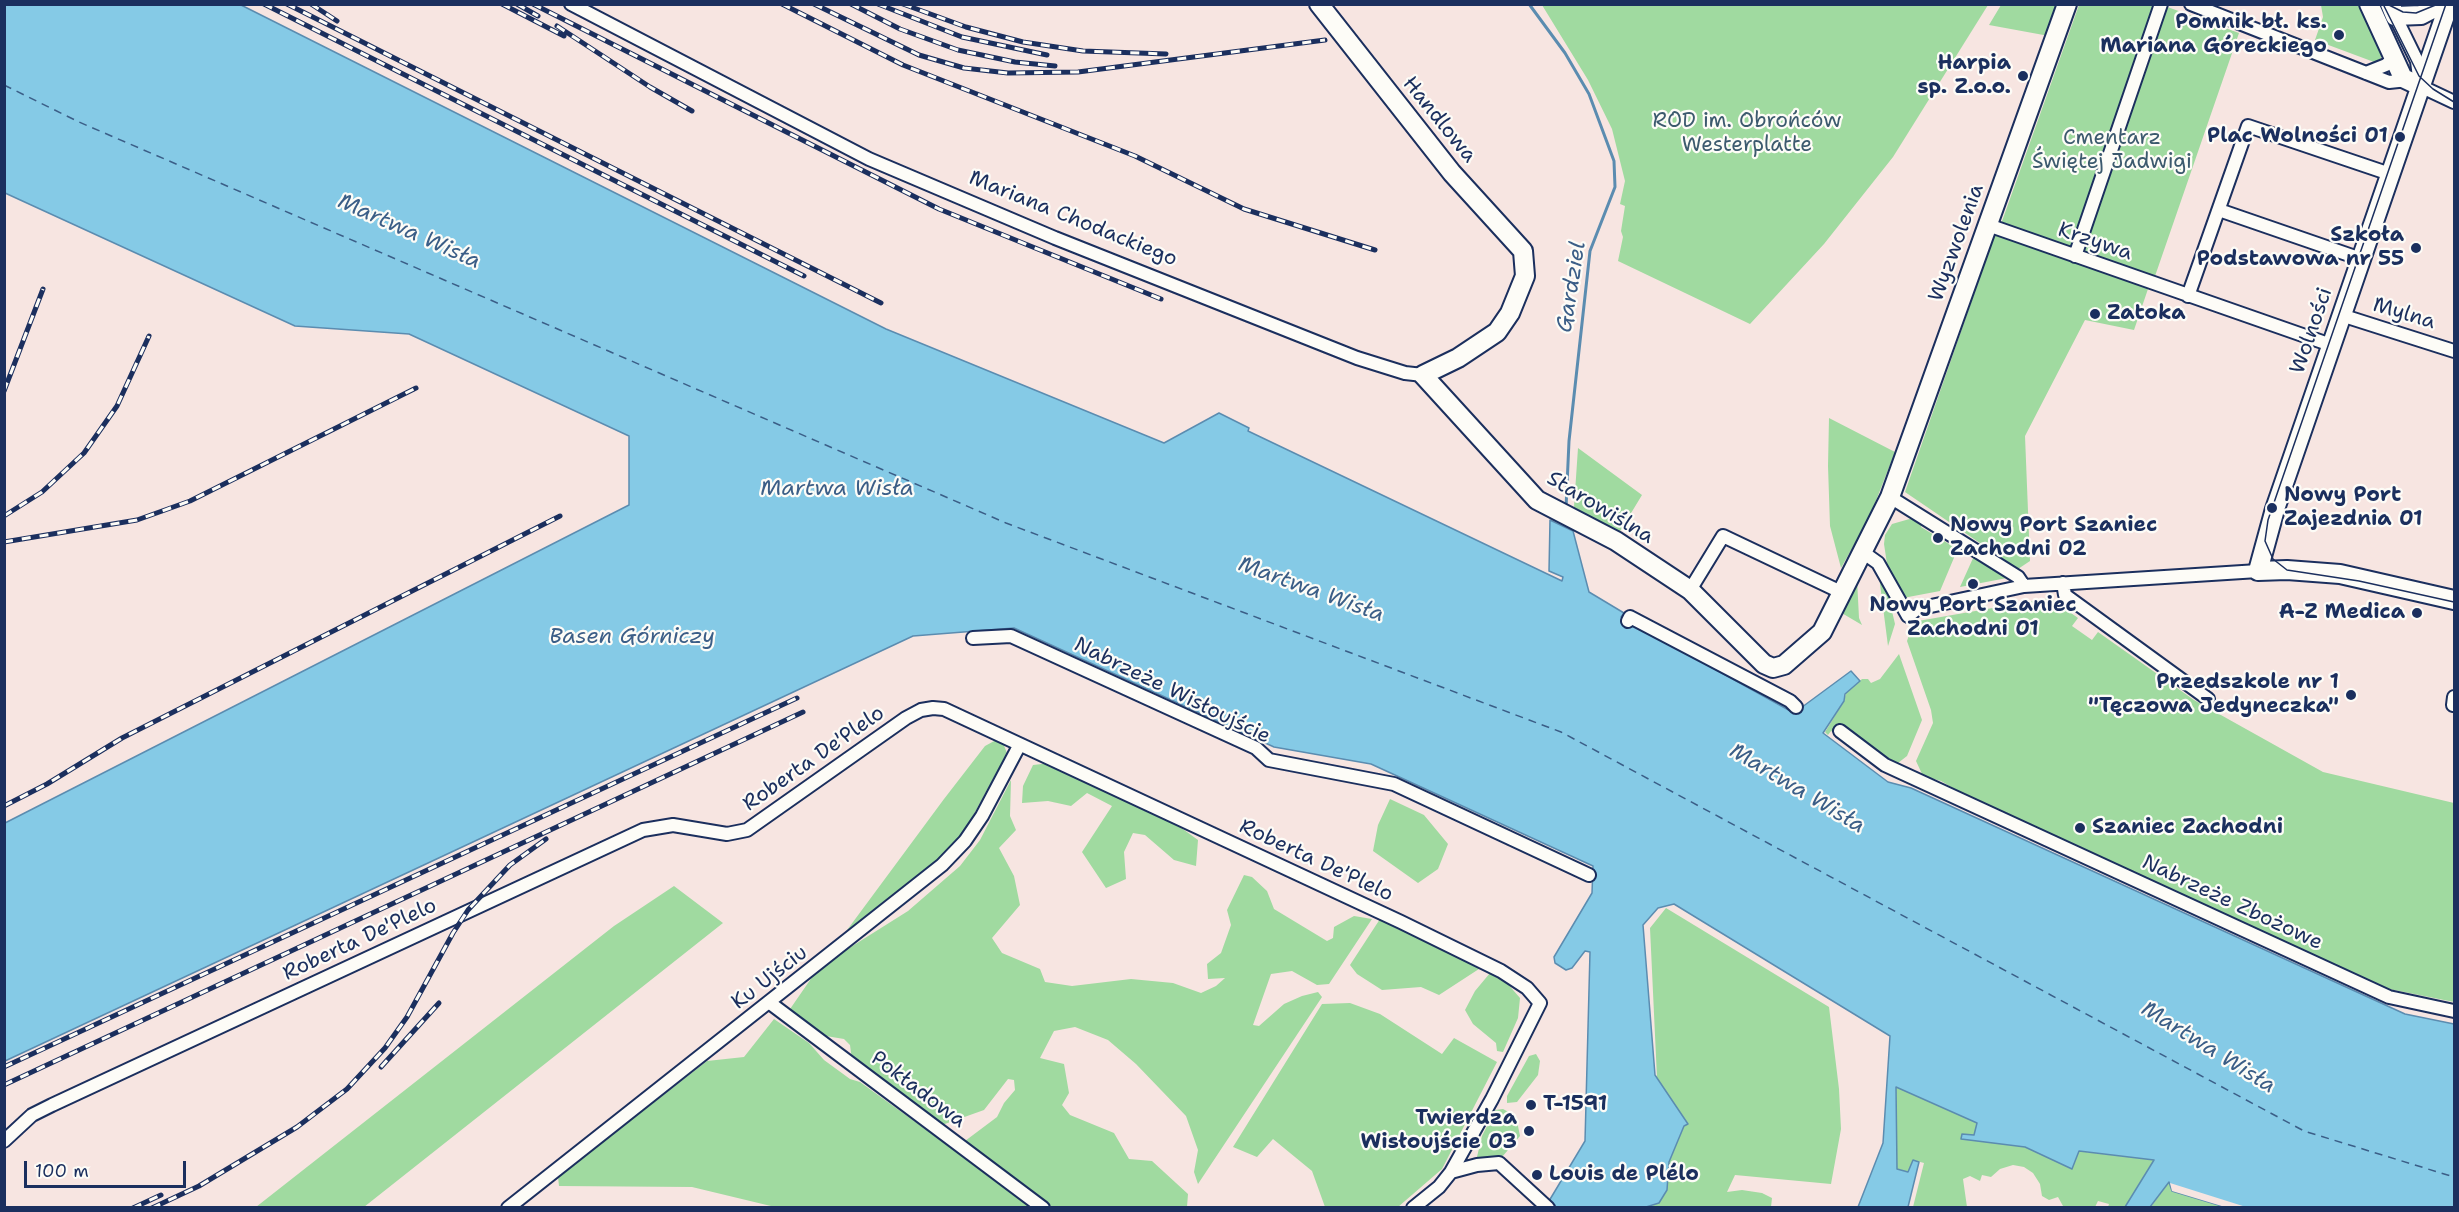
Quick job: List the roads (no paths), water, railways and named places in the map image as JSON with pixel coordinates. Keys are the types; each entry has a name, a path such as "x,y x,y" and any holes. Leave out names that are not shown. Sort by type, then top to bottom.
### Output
{"street":[{"name":"Mariana Chodackiego","path":"571,4 869,159 1054,238 1357,358 1423,375"},
{"name":"Handlowa","path":"1319,4 1452,173 1517,244 1526,260 1525,276 1510,313 1497,332 1458,358 1423,375"},
{"name":"Wyzwolenia","path":"1864,553 1890,496 2067,4"},
{"path":"2075,256 2162,4"},
{"path":"2191,4 2389,82 2414,83"},
{"path":"2369,4 2403,78 2454,102"},
{"path":"2393,10 2421,15 2442,4"},
{"name":"Wolności","path":"2258,571 2275,509 2390,174 2414,83 2449,4"},
{"path":"2393,10 2417,61 2414,83"},
{"path":"2366,73 2378,69 2394,58"},
{"path":"2188,296 2248,126 2390,174"},
{"path":"2219,210 2361,259"},
{"name":"Krzywa","path":"1988,225 2331,345"},
{"name":"Mylna","path":"2341,315 2454,351"},
{"name":"Starowiślna","path":"1423,375 1531,494 1551,509 1616,541 1690,590 1764,664 1773,668 1784,665 1822,632 1864,553"},
{"path":"1890,496 2018,577 2024,586"},
{"path":"1690,590 1723,536 1843,593"},
{"path":"1864,553 1878,563 1908,616 1917,609 2024,586 2287,570 2340,574 2454,600"},
{"path":"2063,584 2065,595 2208,699"},
{"path":"1628,621 1630,617 1790,701 1796,707"},
{"name":"Nabrzeże Wisłoujście","path":"973,638 1011,636 1256,748 1269,760 1394,784 1589,875"},
{"name":"Roberta De'Plelo","path":"4,1141 32,1115 52,1105 643,830 673,825 727,834 747,830 921,710 944,710 1502,971 1527,988 1540,1003 1492,1099 1451,1172"},
{"name":"Nabrzeże Zbożowe","path":"1840,731 1885,765 2389,997 2454,1011"},
{"name":"Ku Ujściu","path":"508,1208 942,865 965,841 982,816 1019,746"},
{"name":"Pokładowa","path":"770,1003 1043,1208"},
{"path":"1413,1208 1438,1187 1451,1172 1477,1165 1499,1164 1548,1208"}],"water":[{"name":"Martwa Wisła","path":"5,5 241,5 886,329 1164,443 1219,413 1249,428 1248,431 1562,581 1563,577 1549,571 1550,520 1573,531 1589,592 1624,613 1621,617 1794,713 1851,671 1860,681 1845,694 1844,701 1823,733 1888,782 1911,788 2405,1014 2454,1024 2454,1207 2225,1207 2172,1191 2169,1182 2150,1207 2125,1207 2154,1160 2079,1151 2072,1169 2025,1147 1961,1139 1962,1134 1974,1135 1977,1123 1896,1087 1897,1169 1908,1172 1913,1160 1919,1162 1908,1207 1858,1207 1883,1143 1890,1036 1674,904 1658,908 1643,925 1655,1075 1688,1124 1684,1126 1669,1162 1667,1190 1659,1203 1646,1207 1549,1207 1552,1204 1549,1201 1585,1141 1590,952 1585,951 1572,968 1566,970 1555,963 1554,957 1592,893 1593,866 1371,764 1274,747 1014,628 913,636 5,1061 5,823 629,505 629,436 409,334 295,326 5,193"}],"waterway":[{"name":"Gardziel","path":"1529,4 1565,53 1589,94 1614,161 1615,187 1590,251 1569,441 1566,508"}],"tram line":[{"path":"2383,4 2419,76 2433,89 2454,102"},
{"path":"2387,4 2403,12 2416,13 2438,4"},
{"path":"2446,4 2268,520 2265,541 2273,559 2287,570 2359,581 2454,602"}],"railway":[{"path":"264,4 804,276"},
{"path":"287,4 881,303"},
{"path":"311,4 337,21"},
{"path":"502,4 564,36"},
{"path":"517,4 538,16"},
{"path":"533,4 939,209 1161,299"},
{"path":"782,4 903,65 1135,156 1244,209 1375,250"},
{"path":"814,4 919,55 964,68 1008,73 1078,72 1325,40"},
{"path":"851,4 900,29 958,50 1015,62 1055,66"},
{"path":"878,4 962,37 1047,55"},
{"path":"903,4 966,27 1023,42 1083,51 1166,54"},
{"path":"557,26 650,87 692,111"},
{"path":"4,391 43,289"},
{"path":"4,516 42,492 84,453 117,406 149,336"},
{"path":"4,542 137,520 190,501 416,388"},
{"path":"4,806 47,784 122,738 560,516"},
{"path":"4,1067 797,698"},
{"path":"4,1085 803,712"},
{"path":"152,1208 199,1186 297,1127 347,1089 385,1048 407,1017 468,910 510,865 546,839"},
{"path":"381,1067 439,1003"},
{"path":"133,1208 161,1195"}],"place":[{"name":"Pomnik bł. ks. Mariana Góreckiego","path":"2339,35"},
{"name":"Harpia sp. Z.o.o.","path":"2023,76"},
{"name":"Plac Wolności 01","path":"2400,137"},
{"name":"Szkoła Podstawowa nr 55","path":"2416,248"},
{"name":"Zatoka","path":"2095,314"},
{"name":"Nowy Port Zajezdnia 01","path":"2272,508"},
{"name":"Nowy Port Szaniec Zachodni 02","path":"1938,538"},
{"name":"Nowy Port Szaniec Zachodni 01","path":"1973,584"},
{"name":"A-Z Medica","path":"2417,613"},
{"name":"Przedszkole nr 1 \"Tęczowa Jedyneczka\"","path":"2351,695"},
{"name":"Szaniec Zachodni","path":"2080,828"},
{"name":"T-1591","path":"1531,1105"},
{"name":"Twierdza Wisłoujście 03","path":"1529,1131"},
{"name":"Louis de Plélo","path":"1537,1175"}],"park label":[{"name":"ROD im. Obrońców Westerplatte","path":"1747,134"},
{"name":"Cmentarz Świętej Jadwigi","path":"2112,151"}],"water label":[{"name":"Basen Górniczy","path":"632,637"}]}
